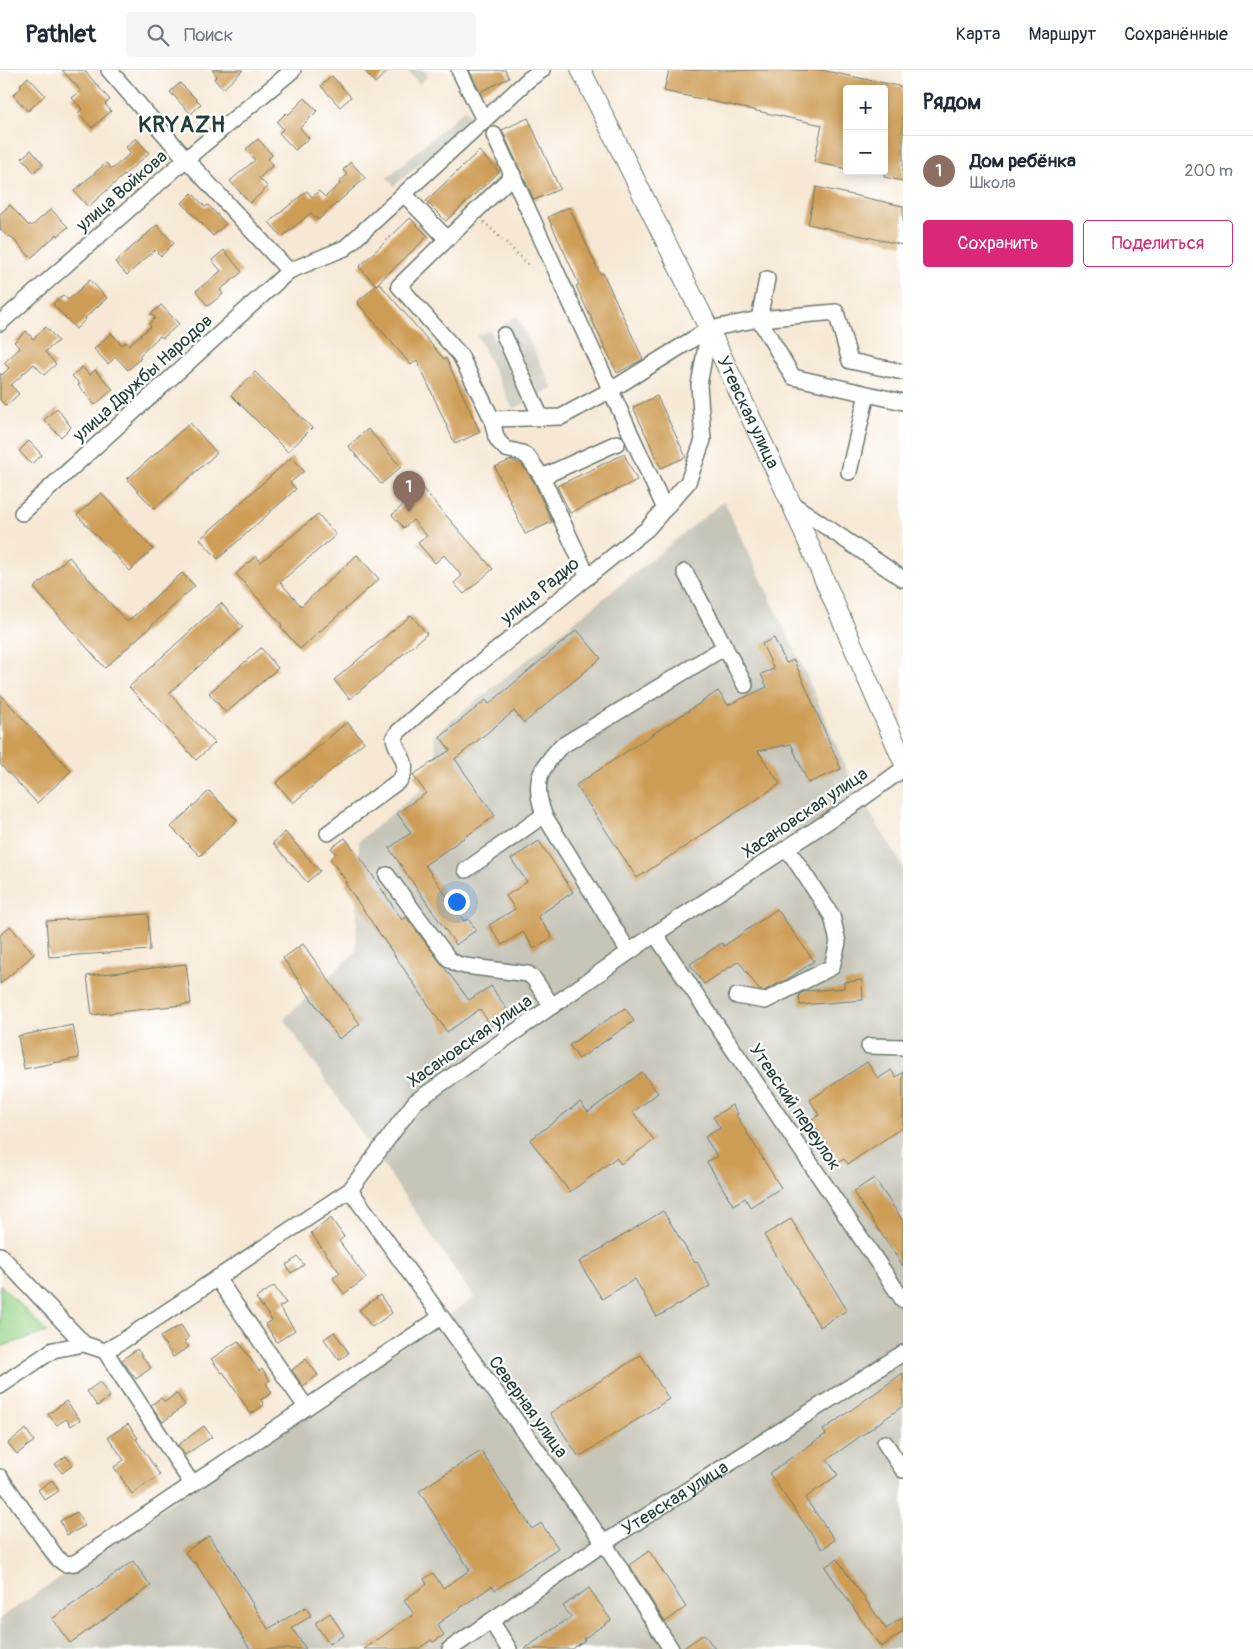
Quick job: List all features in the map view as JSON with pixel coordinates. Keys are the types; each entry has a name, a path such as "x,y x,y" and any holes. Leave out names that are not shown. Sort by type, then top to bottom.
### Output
{"main road":[{"name":"Утевская улица","path":"581,70 709,329 791,502 903,761"}],"street":[{"path":"109,70 186,159 289,271"},
{"name":"улица Войкова","path":"0,323 186,159 293,70"},
{"path":"459,70 484,120"},
{"name":"улица Дружбы Народов","path":"22,513 289,271 345,248 529,79 542,70"},
{"path":"494,135 665,508"},
{"path":"512,175 399,286 460,355 492,419 496,437 502,446 522,452 528,457 542,477 588,577"},
{"path":"404,194 447,239"},
{"path":"767,279 759,319 793,377 903,402"},
{"path":"492,419 561,417 611,390 709,329 759,319 836,312 850,361 903,372"},
{"name":"улица Радио","path":"328,833 400,780 405,773 405,763 394,738 399,731 647,529 688,482 702,440 699,385 709,329"},
{"path":"504,335 541,418"},
{"path":"849,472 867,394"},
{"path":"542,477 617,443"},
{"path":"791,502 903,579"},
{"path":"685,572 745,685"},
{"path":"629,952 544,815 538,798 539,779 546,762 560,747 725,647"},
{"name":"Хасановская улица","path":"105,1351 350,1190 415,1102 655,934 856,803 903,769"},
{"path":"466,870 544,815"},
{"path":"736,996 765,1001 832,967 838,942 832,916 787,848"},
{"path":"387,874 449,959 465,966 528,974 534,978 552,1006"},
{"name":"Утевский переулок","path":"655,934 903,1300"},
{"path":"869,1046 903,1047"},
{"name":"Северная улица","path":"350,1190 604,1543 671,1649"},
{"path":"0,1255 84,1344 105,1351 192,1484"},
{"path":"217,1278 306,1407"},
{"path":"0,1477 57,1558 65,1564 75,1563 441,1317"},
{"path":"0,1386 54,1350 84,1344"},
{"name":"Утевская улица","path":"450,1649 604,1543 903,1353"},
{"path":"885,1443 903,1470"},
{"path":"491,1621 509,1649"}],"path":[{"path":"474,213 531,267"}],"shaded area":[{"path":"407,70 424,70 428,76 419,84"},
{"path":"465,109 472,117 394,186 387,178"},
{"path":"517,316 553,389 540,395 504,323"},
{"path":"490,330 526,403 513,409 477,336"},
{"path":"724,501 806,674 854,787 903,866 903,1649 0,1649 0,1618 474,1298 284,1019 356,951 359,841 439,775 434,735"}],"green space":[{"path":"0,1284 47,1332 0,1347"}],"building":[{"path":"62,70 84,70 110,100 105,104 111,111 92,128 78,113 82,109 72,98 81,91"},
{"path":"212,70 243,70 223,89 214,79 217,76"},
{"path":"364,70 389,70 375,83"},
{"path":"469,70 505,70 509,78 480,92"},
{"path":"669,70 821,70 903,87 903,181 884,177 884,175 888,175 888,85 843,85 843,168 814,162 822,125 664,91"},
{"path":"332,76 351,97 340,107 321,86"},
{"path":"28,77 45,95 28,111 13,95 22,87 20,85"},
{"path":"180,83 201,104 191,114 170,92"},
{"path":"305,98 317,111 300,128 309,138 295,150 279,133 283,129 277,122 286,113 288,115"},
{"path":"528,118 560,189 534,200 502,130"},
{"path":"136,138 149,153 88,207 74,191 106,163 112,169 131,153 126,147"},
{"path":"258,139 272,155 268,159 273,165 259,178 268,187 250,203 230,181 255,160 246,149"},
{"path":"31,150 43,164 34,172 22,158"},
{"path":"479,151 499,172 446,221 426,201"},
{"path":"351,162 365,178 318,220 311,213 282,237 269,222 307,191 312,197 319,191 325,197 347,175 343,170"},
{"path":"816,187 903,206 903,245 808,224"},
{"path":"192,193 205,207 208,205 226,224 213,236 182,203"},
{"path":"10,205 29,226 30,224 32,226 51,209 68,227 58,236 57,234 31,258 10,236 8,237 0,229 0,214"},
{"path":"569,207 600,274 603,273 643,359 617,373 576,286 579,284 548,217"},
{"path":"410,218 428,236 376,285 359,267"},
{"path":"157,225 174,243 161,256 155,250 127,275 115,262"},
{"path":"224,250 242,272 220,290 223,294 208,306 196,291 221,271 212,260"},
{"path":"90,280 107,298 76,329 53,304 63,295 68,300"},
{"path":"379,283 444,359 446,358 480,432 455,444 417,360 411,365 357,302"},
{"path":"161,305 179,324 163,338 160,336 139,356 141,358 128,370 116,357 108,364 94,349 111,333 122,345 126,342 129,345 151,326 149,324 155,318 151,314"},
{"path":"46,327 58,341 45,352 56,364 44,375 34,364 11,385 19,394 6,406 0,400 0,373 2,375 9,368 4,363 20,348 14,342 26,331 33,339"},
{"path":"82,367 90,375 95,370 113,389 95,405 72,376"},
{"path":"255,372 312,428 288,452 231,395"},
{"path":"657,396 686,457 661,468 633,407"},
{"path":"57,408 71,427 61,437 44,420"},
{"path":"190,423 217,453 154,509 127,479"},
{"path":"368,429 401,467 381,484 348,446"},
{"path":"29,441 42,455 31,464 19,451"},
{"path":"624,454 637,480 570,513 557,486"},
{"path":"292,457 304,471 290,483 296,489 218,559 200,539"},
{"path":"511,460 521,464 534,482 552,522 525,534 495,467"},
{"path":"422,488 493,569 464,594 454,583 462,576 444,555 435,563 418,543 427,536 413,520 404,528 392,515"},
{"path":"101,493 153,549 130,571 77,515"},
{"path":"318,514 336,535 280,582 301,606 357,555 379,579 300,649 281,627 282,625 236,574 256,556 261,562"},
{"path":"69,557 127,622 182,573 195,586 105,668 34,588"},
{"path":"221,603 243,627 169,693 215,743 196,760 129,687"},
{"path":"411,615 427,634 350,699 334,680"},
{"path":"577,630 601,658 524,723 514,711 455,759 495,816 425,865 464,921 468,919 476,930 456,945 389,848 411,833 397,813 426,793 413,775 450,750 440,737 486,700 489,704"},
{"path":"774,638 786,663 794,660 841,769 808,783 791,744 758,751 780,784 637,878 576,785 718,691 728,705 767,687 761,674 774,669 762,644"},
{"path":"261,648 278,668 226,713 209,693"},
{"path":"0,694 71,771 37,803 0,764"},
{"path":"347,722 364,742 293,803 276,783"},
{"path":"209,791 237,820 200,856 171,827"},
{"path":"285,832 320,871 307,882 273,843"},
{"path":"345,838 365,864 402,920 406,917 469,1000 491,986 510,1014 491,1026 480,1009 447,1032 330,859 336,854 331,848"},
{"path":"539,841 573,892 538,916 552,937 534,949 523,932 502,945 489,925 515,909 506,896 527,882 511,859"},
{"path":"777,909 814,961 791,977 764,991 759,990 739,961 704,984 690,964 722,943 724,946"},
{"path":"148,914 150,950 49,957 46,921"},
{"path":"10,926 34,954 0,984 0,935"},
{"path":"303,944 360,1024 339,1039 283,958"},
{"path":"186,964 191,1004 92,1015 87,976"},
{"path":"862,980 863,1000 800,1005 799,994 806,991 844,988 844,982"},
{"path":"625,1008 634,1021 579,1059 569,1045"},
{"path":"73,1025 79,1058 24,1069 18,1036"},
{"path":"867,1062 878,1079 891,1070 896,1077 903,1072 903,1127 848,1164 844,1159 839,1162 811,1120 819,1115 810,1100"},
{"path":"642,1072 658,1093 633,1112 654,1140 621,1164 616,1158 570,1192 530,1140 580,1102 588,1112"},
{"path":"732,1105 738,1114 736,1115 781,1188 750,1207 745,1198 733,1205 707,1162 717,1156 705,1137 720,1128 713,1117"},
{"path":"874,1178 903,1221 903,1266 853,1192"},
{"path":"663,1211 695,1263 697,1262 710,1286 657,1317 635,1279 602,1299 579,1262"},
{"path":"331,1218 344,1237 339,1241 366,1278 344,1294 333,1278 340,1273 311,1233"},
{"path":"791,1219 847,1310 820,1327 764,1235"},
{"path":"298,1257 304,1265 291,1273 286,1265"},
{"path":"274,1286 286,1303 279,1307 295,1330 277,1342 265,1324 272,1320 256,1298"},
{"path":"380,1295 392,1313 372,1327 359,1310"},
{"path":"181,1325 189,1338 184,1341 189,1347 173,1357 160,1337"},
{"path":"334,1332 349,1353 339,1360 324,1339"},
{"path":"238,1341 259,1371 262,1369 270,1380 266,1383 272,1393 261,1400 264,1405 251,1414 223,1372 211,1359"},
{"path":"137,1349 151,1368 136,1379 122,1360"},
{"path":"641,1355 669,1399 579,1457 550,1413"},
{"path":"306,1359 318,1375 303,1386 292,1370"},
{"path":"903,1373 903,1406 827,1460 838,1475 805,1498 835,1540 822,1549 769,1473 826,1434 823,1430"},
{"path":"100,1382 110,1397 97,1406 87,1391"},
{"path":"176,1393 185,1405 163,1422 151,1405 161,1398 165,1402"},
{"path":"66,1401 80,1420 71,1426 66,1419 57,1425 48,1414"},
{"path":"128,1424 160,1475 132,1494 114,1467 124,1460 108,1437"},
{"path":"204,1426 212,1437 185,1455 178,1445"},
{"path":"26,1429 34,1441 17,1454 8,1443"},
{"path":"481,1451 532,1529 541,1523 558,1548 495,1590 492,1586 437,1624 444,1635 433,1642 431,1640 418,1649 364,1649 414,1614 404,1600 427,1584 424,1579 433,1573 443,1588 470,1570 419,1491"},
{"path":"66,1456 73,1465 62,1473 55,1464"},
{"path":"52,1480 59,1491 45,1500 38,1490"},
{"path":"77,1512 85,1526 67,1535 60,1521"},
{"path":"209,1536 268,1629 306,1607 311,1616 292,1628 306,1649 250,1649 195,1562 193,1563 185,1552"},
{"path":"649,1551 686,1607 665,1622 629,1565"},
{"path":"837,1559 886,1629 903,1617 903,1632 881,1647 825,1567"},
{"path":"133,1561 151,1586 70,1643 52,1619"},
{"path":"589,1588 611,1620 572,1649 524,1649 571,1617 563,1606"},
{"path":"330,1613 344,1635 329,1644 315,1623"},
{"path":"704,1634 715,1649 682,1649"}],"place":[{"name":"Дом ребёнка","path":"409,512"}],"district":[{"name":"KRYAZH","path":"182,125"}]}
